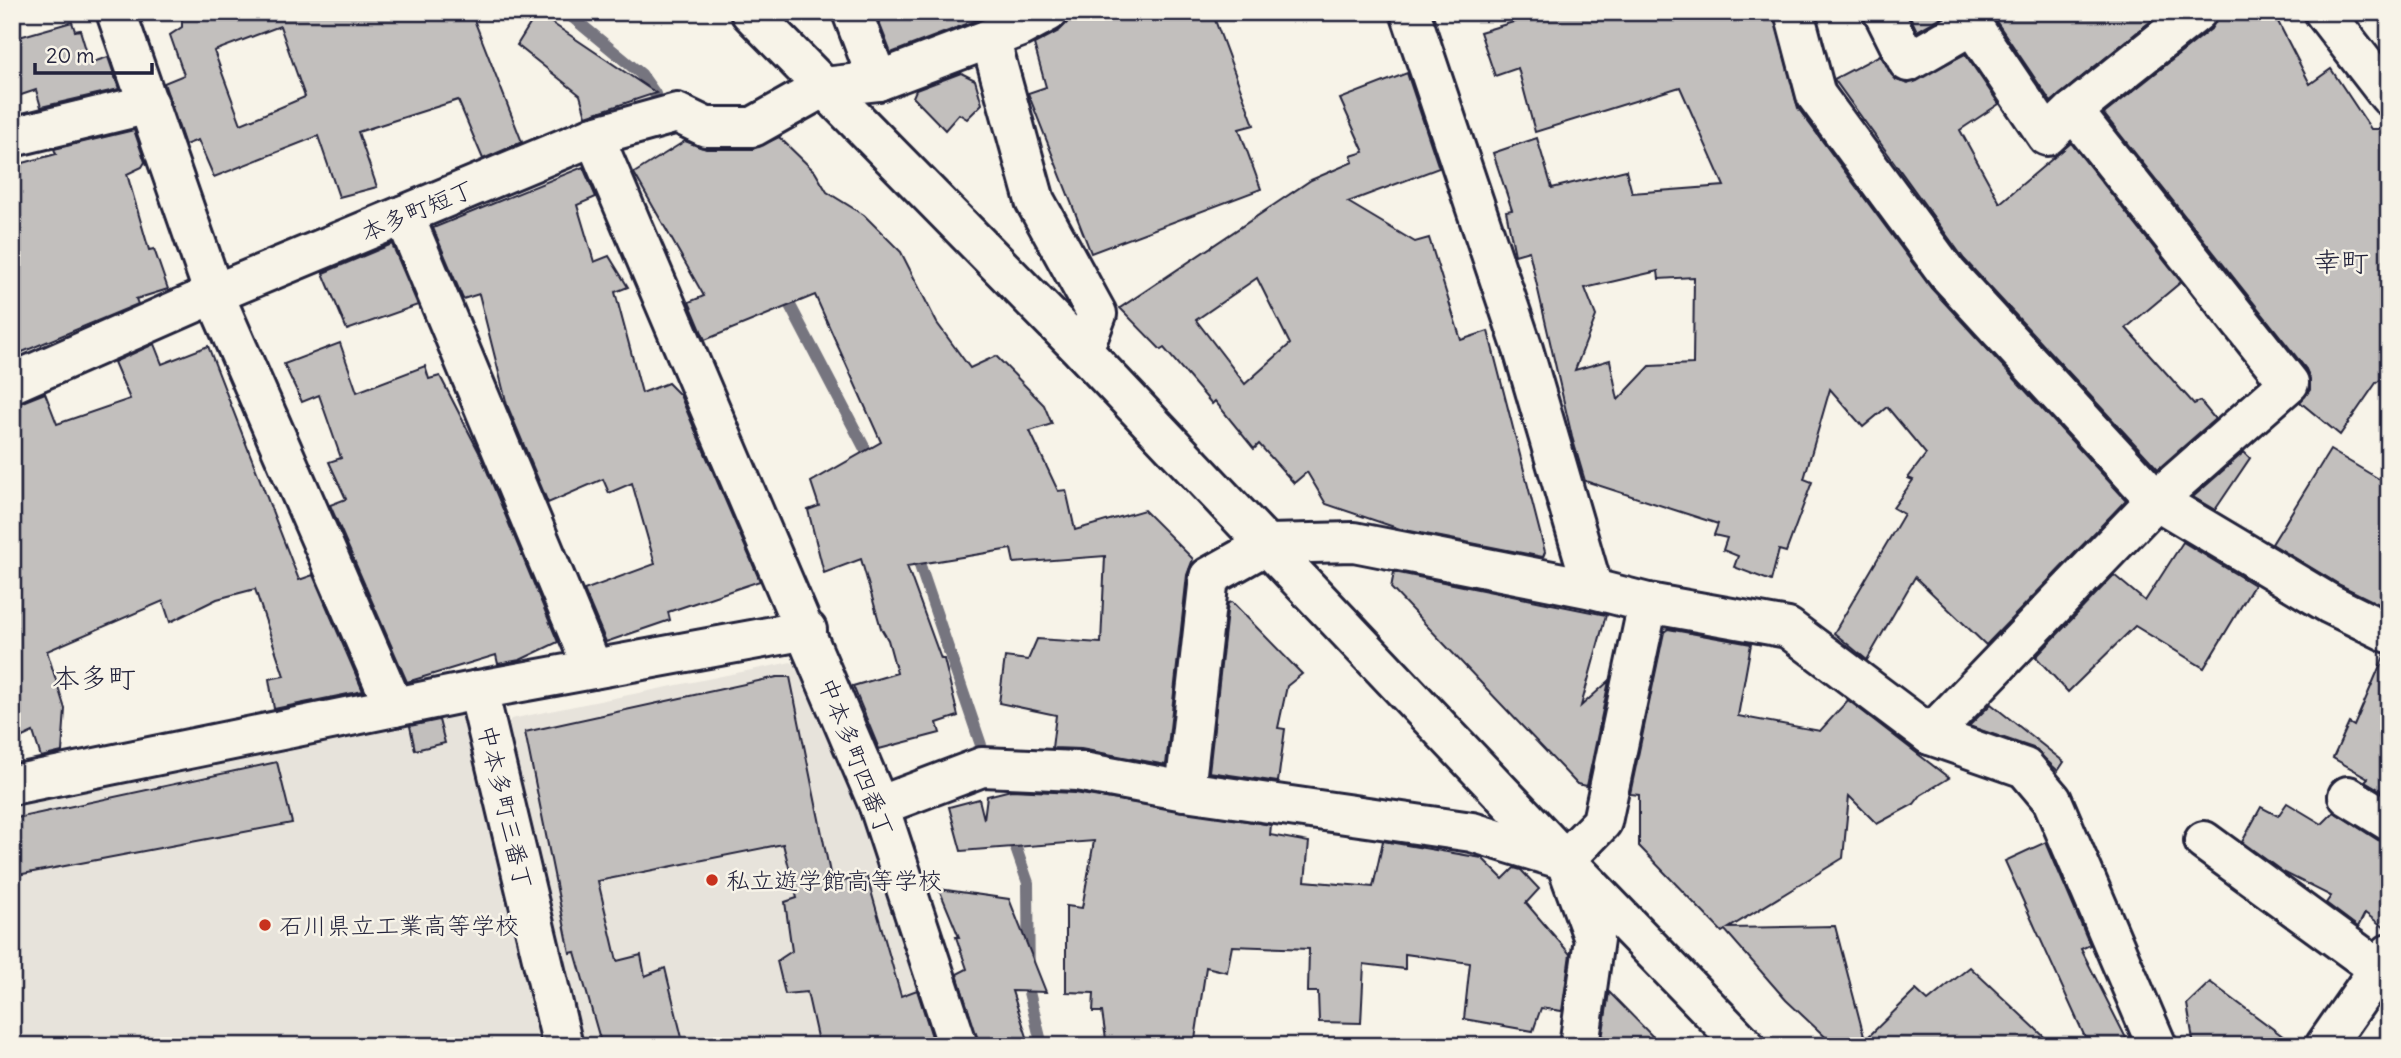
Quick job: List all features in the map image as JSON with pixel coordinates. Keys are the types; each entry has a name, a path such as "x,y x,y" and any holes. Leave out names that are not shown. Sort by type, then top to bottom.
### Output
{"street":[{"path":"116,12 214,294 394,707"},
{"path":"750,12 1083,351 1745,1046"},
{"path":"852,12 878,81"},
{"path":"824,87 878,81 1018,28 1048,12"},
{"path":"1410,12 1523,349 1593,589"},
{"path":"1794,12 1816,94 1947,273 2156,500 2330,604 2389,633"},
{"path":"1883,12 1908,62 1972,25 2047,136 2073,111 2197,12"},
{"path":"2324,12 2389,96"},
{"path":"990,38 1035,201 1097,314 1083,351"},
{"name":"本多町短丁","path":"12,383 214,294 594,136 677,113 706,127 753,127 824,87"},
{"path":"12,137 149,104"},
{"path":"1930,735 2156,500 2289,383 2073,111"},
{"name":"中本多町四番丁","path":"594,136 807,630 879,806 958,1046"},
{"path":"404,215 593,669"},
{"path":"1185,791 1209,577 1268,544 1354,542 1593,589 1648,603 1788,628 1930,735 2025,768 2052,800 2157,1046"},
{"path":"1565,860 1602,822 1648,603"},
{"path":"12,785 478,690 807,630"},
{"name":"中本多町三番丁","path":"478,690 563,1046"},
{"path":"879,806 982,767 1077,771 1185,791 1472,832 1565,860"},
{"path":"2348,796 2389,821"},
{"path":"2204,841 2384,962 2325,1046"},
{"path":"1565,860 1594,939 1579,1046"}],"shaded area":[{"name":"私立遊学館高等学校","path":"791,662 806,672 947,1046 579,1046 503,731 511,719"},
{"name":"石川県立工業高等学校","path":"466,707 547,1046 12,1046 12,804 403,714"}],"building":[{"path":"196,12 471,12 522,142 483,159 458,100 358,132 377,187 339,197 318,136 214,177 198,140 185,145 164,83 184,75 170,35 182,27 182,18","holes":["280,26 305,97 241,124 214,51"]},
{"path":"875,12 998,12 891,53"},
{"path":"1070,12 1212,12 1254,125 1239,129 1261,189 1091,253 1028,93 1046,87 1034,44 1059,31 1067,23"},
{"path":"1547,12 1773,12 1798,108 1931,288 2126,500 1986,645 1915,577 1867,660 1834,633 1904,514 1893,508 1913,480 1908,478 1926,454 1887,407 1863,427 1830,389 1804,479 1812,482 1786,552 1779,550 1771,581 1734,567 1738,556 1723,550 1727,538 1714,535 1718,524 1585,481 1572,437 1529,251 1515,255 1506,211 1512,210 1493,153 1537,138 1552,188 1626,170 1632,193 1724,186 1680,87 1535,132 1518,68 1495,76 1480,32","holes":["1658,271 1659,279 1694,277 1693,364 1650,366 1618,400 1610,360 1575,370 1596,316 1585,288"]},
{"path":"1908,12 1950,12 1917,31"},
{"path":"1990,12 2162,12 2051,102"},
{"path":"2220,12 2273,12 2310,84 2331,69 2371,129 2389,129 2389,374 2376,383 2340,435 2300,402 2310,390 2306,369 2104,114 2211,29"},
{"path":"537,13 656,93 586,116 580,95 517,45"},
{"path":"72,22 75,31 80,30 90,63 108,57 119,89 41,107 36,90 12,98 12,39"},
{"path":"1965,54 1999,104 1960,130 2000,203 2071,143 2181,282 2126,328 2194,404 2200,401 2215,419 2158,469 1964,259 1834,79 1880,55 1896,80 1908,84"},
{"path":"961,73 975,80 982,104 967,119 959,114 945,130 913,97 916,90"},
{"path":"1407,73 1439,168 1348,202 1415,242 1429,238 1461,340 1488,331 1545,552 1543,557 1400,529 1326,504 1307,472 1294,483 1259,444 1254,449 1215,401 1212,404 1164,348 1161,350 1120,308 1311,180 1353,162 1351,156 1364,152 1340,99","holes":["1257,278 1290,344 1245,384 1196,320"]},
{"path":"134,130 145,162 142,167 127,174 149,250 154,249 168,289 136,299 138,304 20,353 12,331 12,166 56,154 54,149"},
{"path":"779,137 815,172 827,192 864,215 901,252 937,323 970,368 996,356 1044,405 1052,424 1030,431 1058,491 1066,490 1075,530 1144,510 1193,559 1187,575 1166,765 1081,749 1052,748 1056,715 999,703 1005,657 1028,660 1037,639 1101,643 1105,556 1014,563 1011,549 907,566 941,659 944,659 958,716 937,723 940,733 879,749 853,686 897,673 888,640 881,628 861,559 824,573 808,510 819,506 811,482 881,442 815,295 705,340 689,302 704,296 634,173 685,141 706,149 753,149"},
{"path":"583,167 596,197 577,205 594,262 609,256 628,287 615,292 642,393 668,383 680,395 760,581 668,612 670,620 606,642 584,590 655,564 632,483 609,493 603,479 548,503 507,405 479,294 463,299 433,228"},
{"path":"392,244 418,305 347,330 323,273"},
{"path":"340,343 357,392 425,366 429,379 440,376 480,454 558,642 520,660 498,664 496,655 407,682 330,505 346,499 329,462 341,458 319,395 302,402 284,364"},
{"path":"154,344 162,364 208,346 299,580 313,575 363,691 274,709 269,679 284,676 255,589 217,599 170,622 163,601 47,651 65,709 62,752 41,757 33,732 12,742 12,406 45,393 57,424 130,399 114,362"},
{"path":"2330,450 2389,485 2389,609 2340,585 2272,544"},
{"path":"2244,452 2250,458 2215,510 2193,497"},
{"path":"2183,542 2254,585 2204,668 2135,626 2068,692 2036,657 2114,575 2145,601"},
{"path":"1394,572 1606,615 1581,706 1609,681 1587,786 1577,784 1391,588"},
{"path":"1232,602 1302,674 1287,686 1278,728 1285,729 1278,782 1209,772 1228,603"},
{"path":"1668,629 1751,644 1738,716 1820,731 1848,700 1949,778 1921,795 1914,804 1877,824 1849,796 1843,858 1729,928 1835,926 1865,1040 1916,990 1928,1001 1970,967 2054,1046 1835,1046 1786,1000 1725,930 1722,932 1639,846 1639,795 1630,794 1664,632"},
{"path":"2385,654 2389,655 2389,795 2365,781 2368,778 2333,758 2349,723 2354,726"},
{"path":"777,677 790,677 832,883 867,877 901,996 917,990 935,1046 819,1046 807,992 785,994 777,961 792,951 785,902 797,898 783,844 598,881 617,961 641,955 645,976 665,968 684,1046 602,1046 575,952 570,953 525,732"},
{"path":"1991,704 2064,762 2058,771 2033,748 1969,726"},
{"path":"439,720 445,743 415,750 410,726"},
{"path":"277,762 292,823 12,876 12,819"},
{"path":"1011,790 1075,793 1271,825 1270,835 1309,842 1305,881 1373,887 1383,841 1482,858 1503,879 1514,868 1521,870 1539,889 1526,903 1570,954 1562,1011 1541,1008 1533,1031 1464,1019 1470,963 1405,954 1405,969 1364,964 1361,1023 1319,1022 1318,992 1308,992 1309,949 1232,946 1227,972 1206,967 1194,1046 1107,1046 1102,1012 1093,1012 1094,993 1066,992 1066,906 1082,908 1094,841 961,851 949,807 979,799 984,819 987,796"},
{"path":"2287,803 2322,824 2334,812 2378,840 2389,843 2389,931 2365,913 2358,927 2326,903 2331,896 2283,872 2242,842 2261,807 2278,816"},
{"path":"2046,842 2090,945 2081,949 2130,1046 2089,1046 2005,861"},
{"path":"939,889 1009,899 1046,992 1012,991 1030,1046 979,1046 957,974 967,969 956,937 959,937"},
{"path":"2210,982 2296,1046 2194,1046 2187,1004"},
{"path":"1609,992 1662,1046 1601,1046"}],"waterway":[{"path":"566,12 641,74 655,94"},
{"path":"783,292 874,466"},
{"path":"915,551 981,745"},
{"path":"1010,831 1028,883 1029,992 1042,1046"}],"place":[{"name":"私立遊学館高等学校","path":"712,880"},
{"name":"石川県立工業高等学校","path":"265,925"}],"district":[{"name":"幸町","path":"2341,262"},
{"name":"本多町","path":"94,678"}]}
